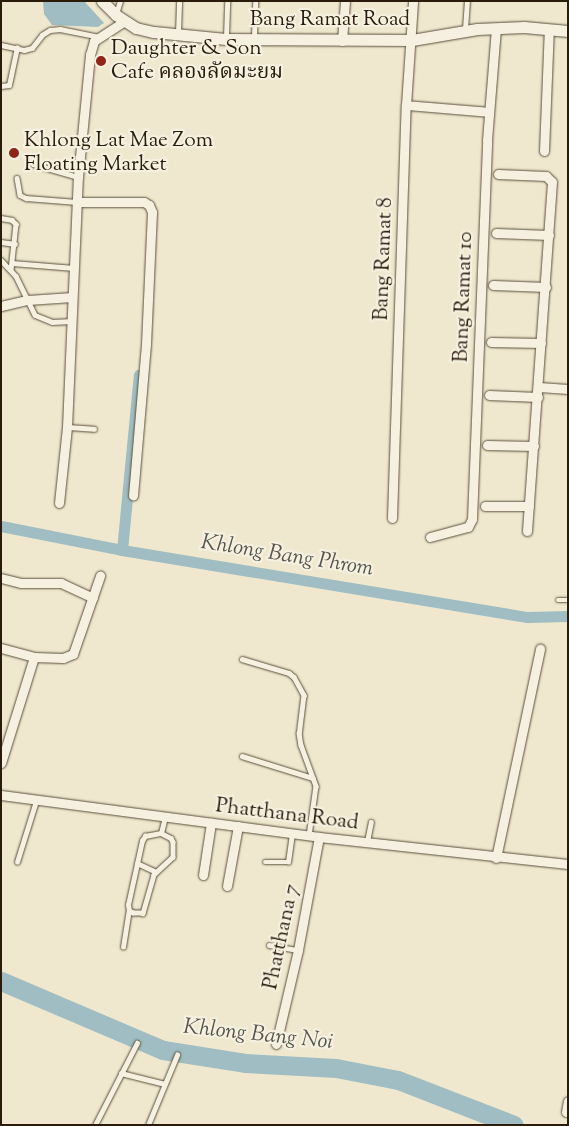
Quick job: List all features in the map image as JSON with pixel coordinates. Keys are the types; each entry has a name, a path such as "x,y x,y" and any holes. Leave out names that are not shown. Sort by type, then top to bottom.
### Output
{"street":[{"name":"Bang Ramat Road","path":"102,1 120,18 136,28 154,32 226,39 412,40 496,28 568,31"},
{"path":"342,41 345,1"},
{"name":"Bang Ramat 8","path":"392,518 406,105 412,40 413,1"},
{"path":"59,504 67,427 78,177 90,55 94,41 120,18"},
{"name":"Bang Ramat 10","path":"430,537 468,527 472,519 489,112 496,28"},
{"path":"544,151 549,29"},
{"path":"406,105 489,112"},
{"path":"498,174 546,176 551,179 553,190 527,531"},
{"path":"78,202 144,202 149,205 152,212 146,344 133,495"},
{"path":"496,233 549,235"},
{"path":"492,285 546,287"},
{"path":"1,306 28,300 72,297"},
{"path":"491,342 542,343"},
{"path":"539,386 568,389"},
{"path":"489,395 538,396"},
{"path":"487,445 534,446"},
{"path":"485,506 529,506"},
{"path":"1,648 34,657 63,658 73,654 100,576"},
{"path":"1,578 21,583 61,583 93,598"},
{"path":"496,858 540,649"},
{"path":"1,763 34,657"},
{"name":"Phatthana Road","path":"1,796 367,843 496,858 568,864"},
{"path":"203,874 211,823"},
{"path":"227,886 238,826"},
{"name":"Phatthana 7","path":"276,1044 298,950 319,837"}],"lane":[{"path":"120,1 120,18"},
{"path":"178,33 179,1"},
{"path":"226,39 227,1"},
{"path":"254,40 255,1"},
{"path":"465,31 467,1"},
{"path":"1,45 16,48 32,48 42,35 50,30 83,32 100,37"},
{"path":"1,86 9,85 16,48"},
{"path":"33,164 78,177"},
{"path":"17,178 20,195 26,198 78,202"},
{"path":"1,218 12,220 16,224 11,270"},
{"path":"1,242 14,244"},
{"path":"1,260 11,270 35,315 42,320 72,322"},
{"path":"12,263 74,268"},
{"path":"67,427 94,429"},
{"path":"558,600 568,600"},
{"path":"242,659 289,673 304,695 300,739 314,778 316,793 309,836"},
{"path":"242,756 314,778"},
{"path":"17,862 36,800"},
{"path":"161,833 165,817"},
{"path":"367,843 370,822"},
{"path":"123,947 129,911 128,905 137,862 145,836 161,833 171,838 174,851 169,862 156,872 146,909 140,914 129,911"},
{"path":"265,862 288,862 292,834"},
{"path":"137,862 156,872"},
{"path":"269,945 298,950"},
{"path":"95,1125 137,1043"},
{"path":"148,1125 177,1055"},
{"path":"121,1073 165,1084"}],"water":[{"path":"43,1 84,1 104,23 98,27 52,25 44,14"}],"waterway":[{"path":"122,550 139,375"},
{"name":"Khlong Bang Phrom","path":"1,526 122,550 528,617 568,616"},
{"name":"Khlong Bang Noi","path":"1,981 163,1050 245,1063 336,1068 398,1080 514,1125"}],"place":[{"name":"Daughter & Son Cafe คลองลัดมะยม","path":"101,61"},
{"name":"Khlong Lat Mae Zom Floating Market","path":"14,153"}]}
